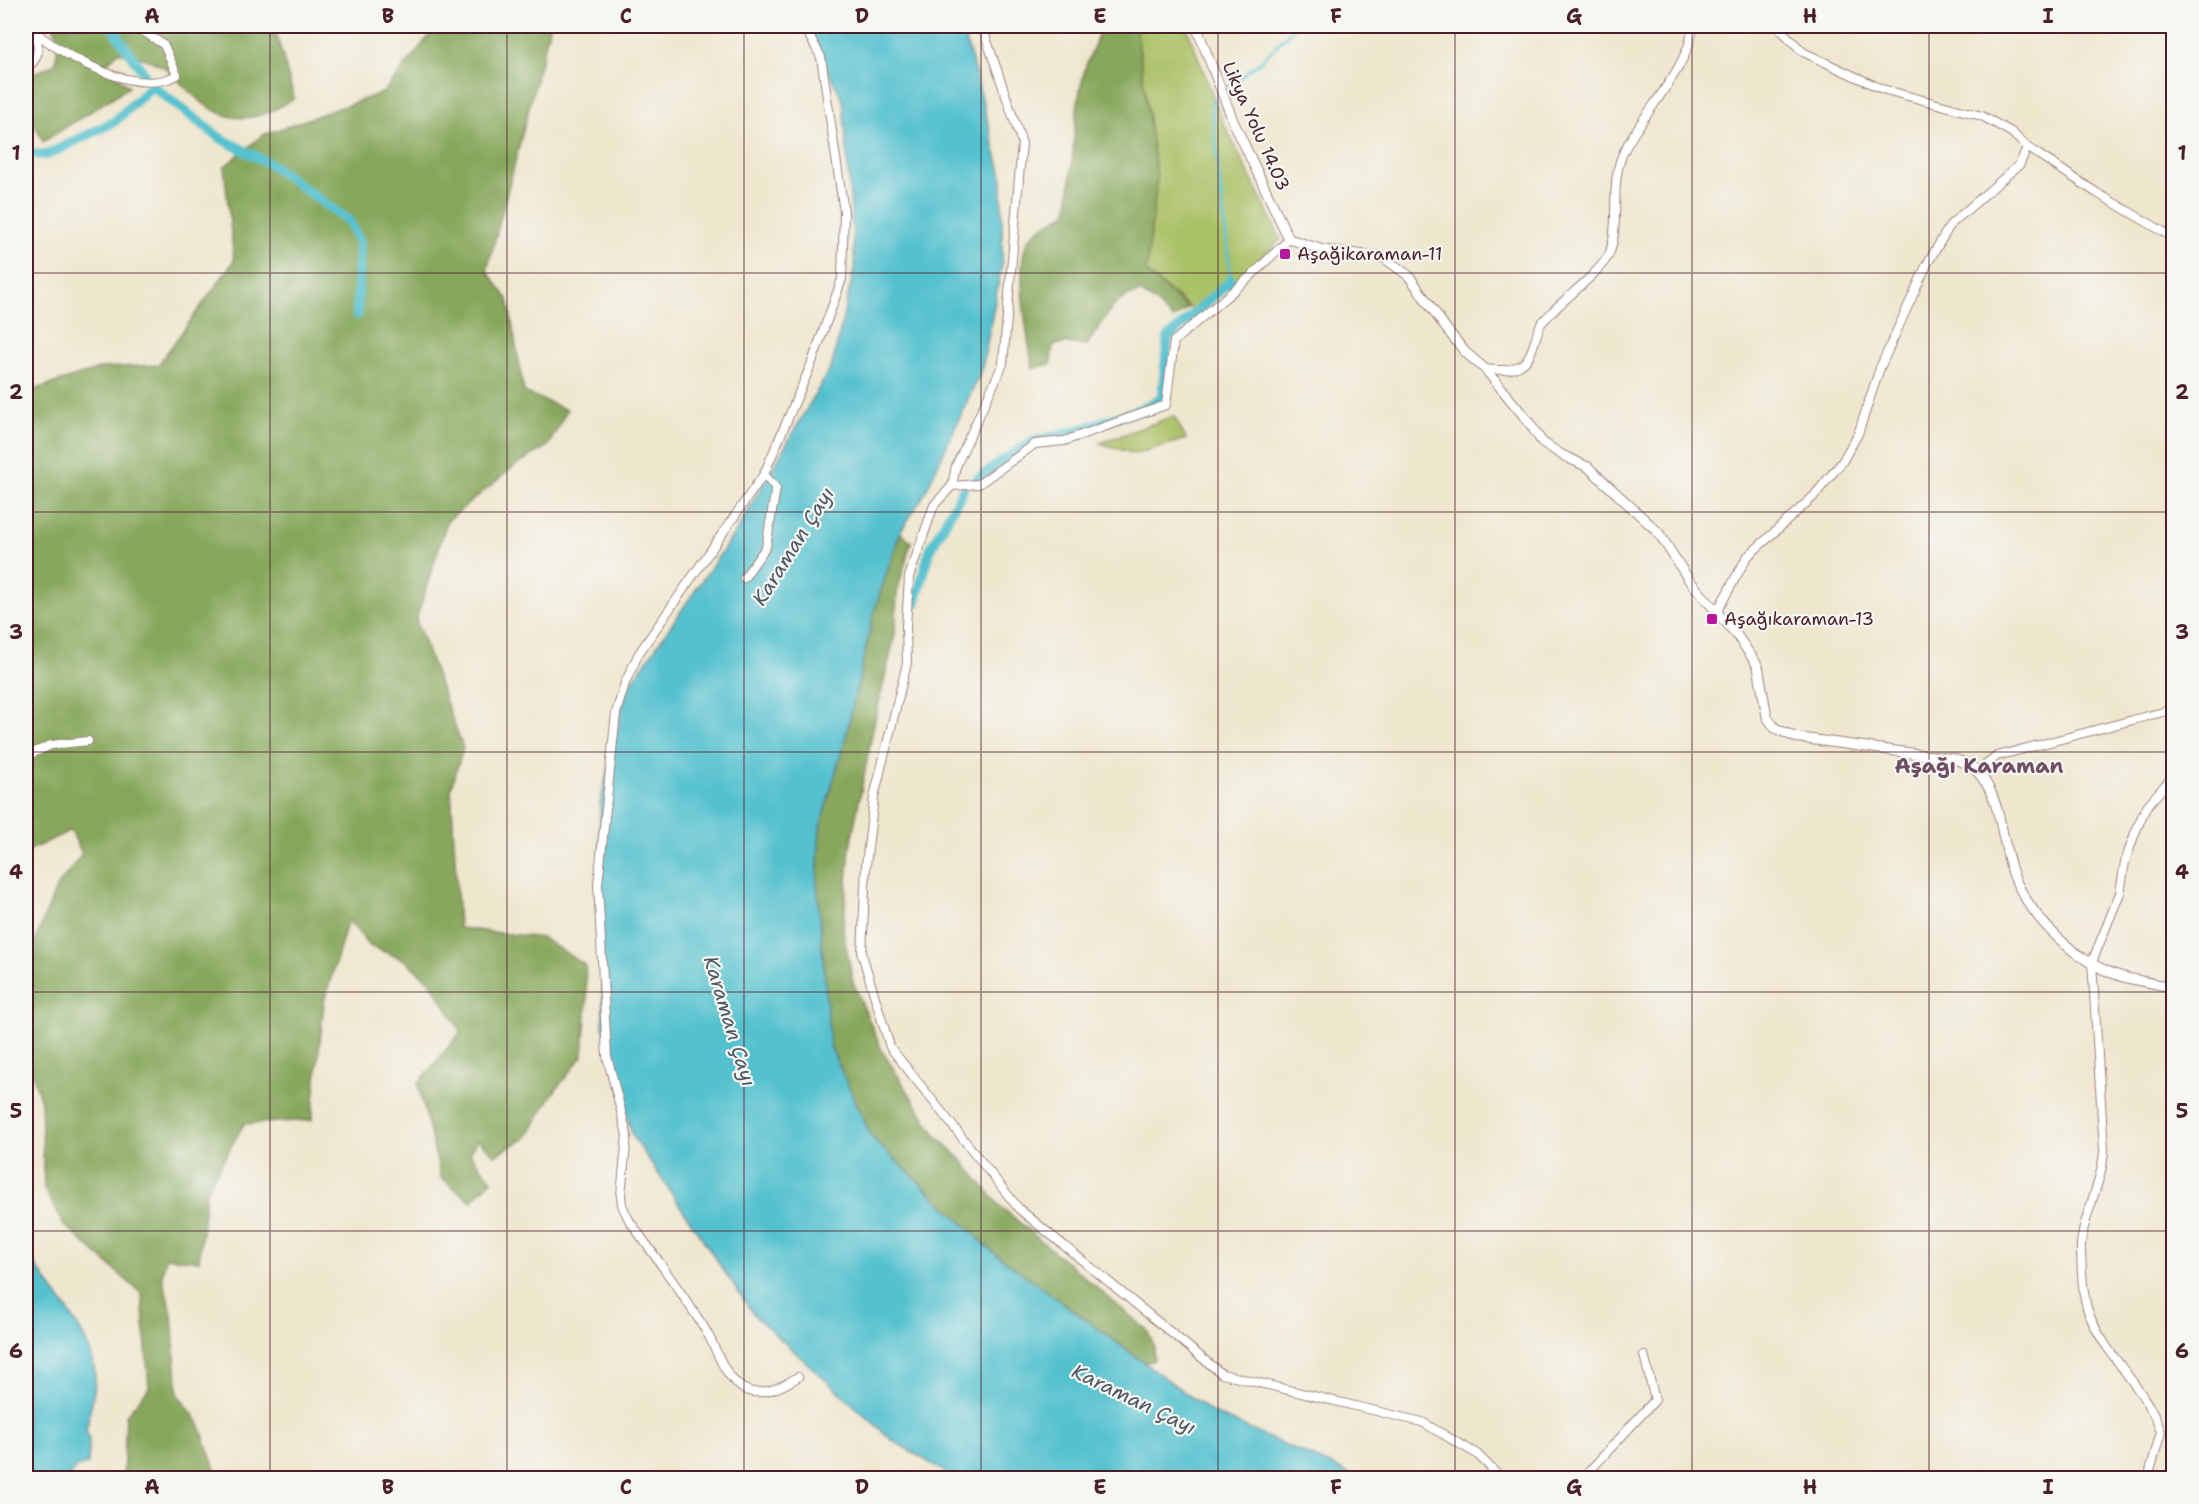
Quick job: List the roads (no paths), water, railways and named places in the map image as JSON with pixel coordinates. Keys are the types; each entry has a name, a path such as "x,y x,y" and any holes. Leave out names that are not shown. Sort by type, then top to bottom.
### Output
{"street":[{"path":"35,29 63,54 109,74 142,81 172,78 177,75 164,45 135,26"},
{"path":"798,1377 782,1387 760,1392 744,1389 727,1374 705,1328 629,1220 622,1205 627,1135 607,1056 598,884 616,713 625,683 639,653 764,474 811,365 842,279 844,212 821,57 804,26"},
{"path":"982,26 1022,143 1003,364 956,466 952,486 934,505 909,577 906,627 907,663 874,797 866,865 862,954 890,1047 1019,1209 1222,1374 1422,1422 1477,1454 1501,1479"},
{"name":"Likya Yolu 14.03","path":"1196,26 1234,123 1290,239"},
{"path":"1485,369 1506,371 1523,364 1537,341 1541,324 1604,264 1611,250 1614,186 1624,151 1682,62 1692,38 1693,26"},
{"path":"1777,26 1803,52 1882,89 1982,116 2011,132 2027,147 2174,238"},
{"path":"26,68 36,60 38,52 35,29"},
{"path":"1716,613 1747,557 1813,497 1842,462 1858,434 1880,368 1926,264 1951,224 2020,165 2027,147"},
{"path":"952,486 979,484 1035,444 1064,441 1166,405 1174,342 1290,239 1323,250 1383,258 1408,276 1452,336 1485,369 1528,421 1542,442 1562,455 1588,467 1658,532 1716,613 1736,634 1758,666 1767,717 1774,728 1794,737 1954,759 1973,767 2001,818 2015,877 2028,903 2078,955 2119,976 2174,987"},
{"path":"744,578 766,547 776,488 764,474"},
{"path":"1977,772 1997,756 2174,709"},
{"path":"26,756 51,745 88,741"},
{"path":"2148,1479 2161,1432 2133,1380 2105,1343 2088,1312 2080,1250 2103,1168 2104,1150 2092,962 2120,893 2125,862 2146,807 2174,775"},
{"path":"1584,1479 1655,1400 1644,1354"}],"water":[{"name":"Karaman Çayı","path":"805,26 960,26 971,57 1002,176 1002,264 982,369 924,495 900,532 874,611 846,736 820,827 817,883 830,1046 872,1138 993,1252 1213,1413 1359,1478 955,1478 892,1440 754,1315 632,1135 603,1025 600,804 627,689 737,530 832,365 855,266 843,100"},
{"path":"26,1250 75,1321 90,1351 94,1366 94,1390 86,1431 89,1437 88,1464 77,1467 68,1478 26,1478"}],"waterway":[{"path":"26,57 33,54 30,26"},
{"path":"111,26 145,75"},
{"path":"1228,87 1259,63 1296,26"},
{"path":"152,86 220,138 270,164 349,221 360,244 357,315"},
{"path":"26,153 47,155 114,122 152,86"},
{"path":"1215,99 1211,103 1231,280"},
{"path":"977,479 1032,441 1075,431 1141,409 1162,398 1168,338 1231,280"},
{"path":"915,604 930,550 963,490"}],"place":[{"name":"Aşağikaraman-11","path":"1285,254"},
{"name":"Aşağıkaraman-13","path":"1712,619"}],"district":[{"name":"Aşağı Karaman","path":"1979,766"}]}
